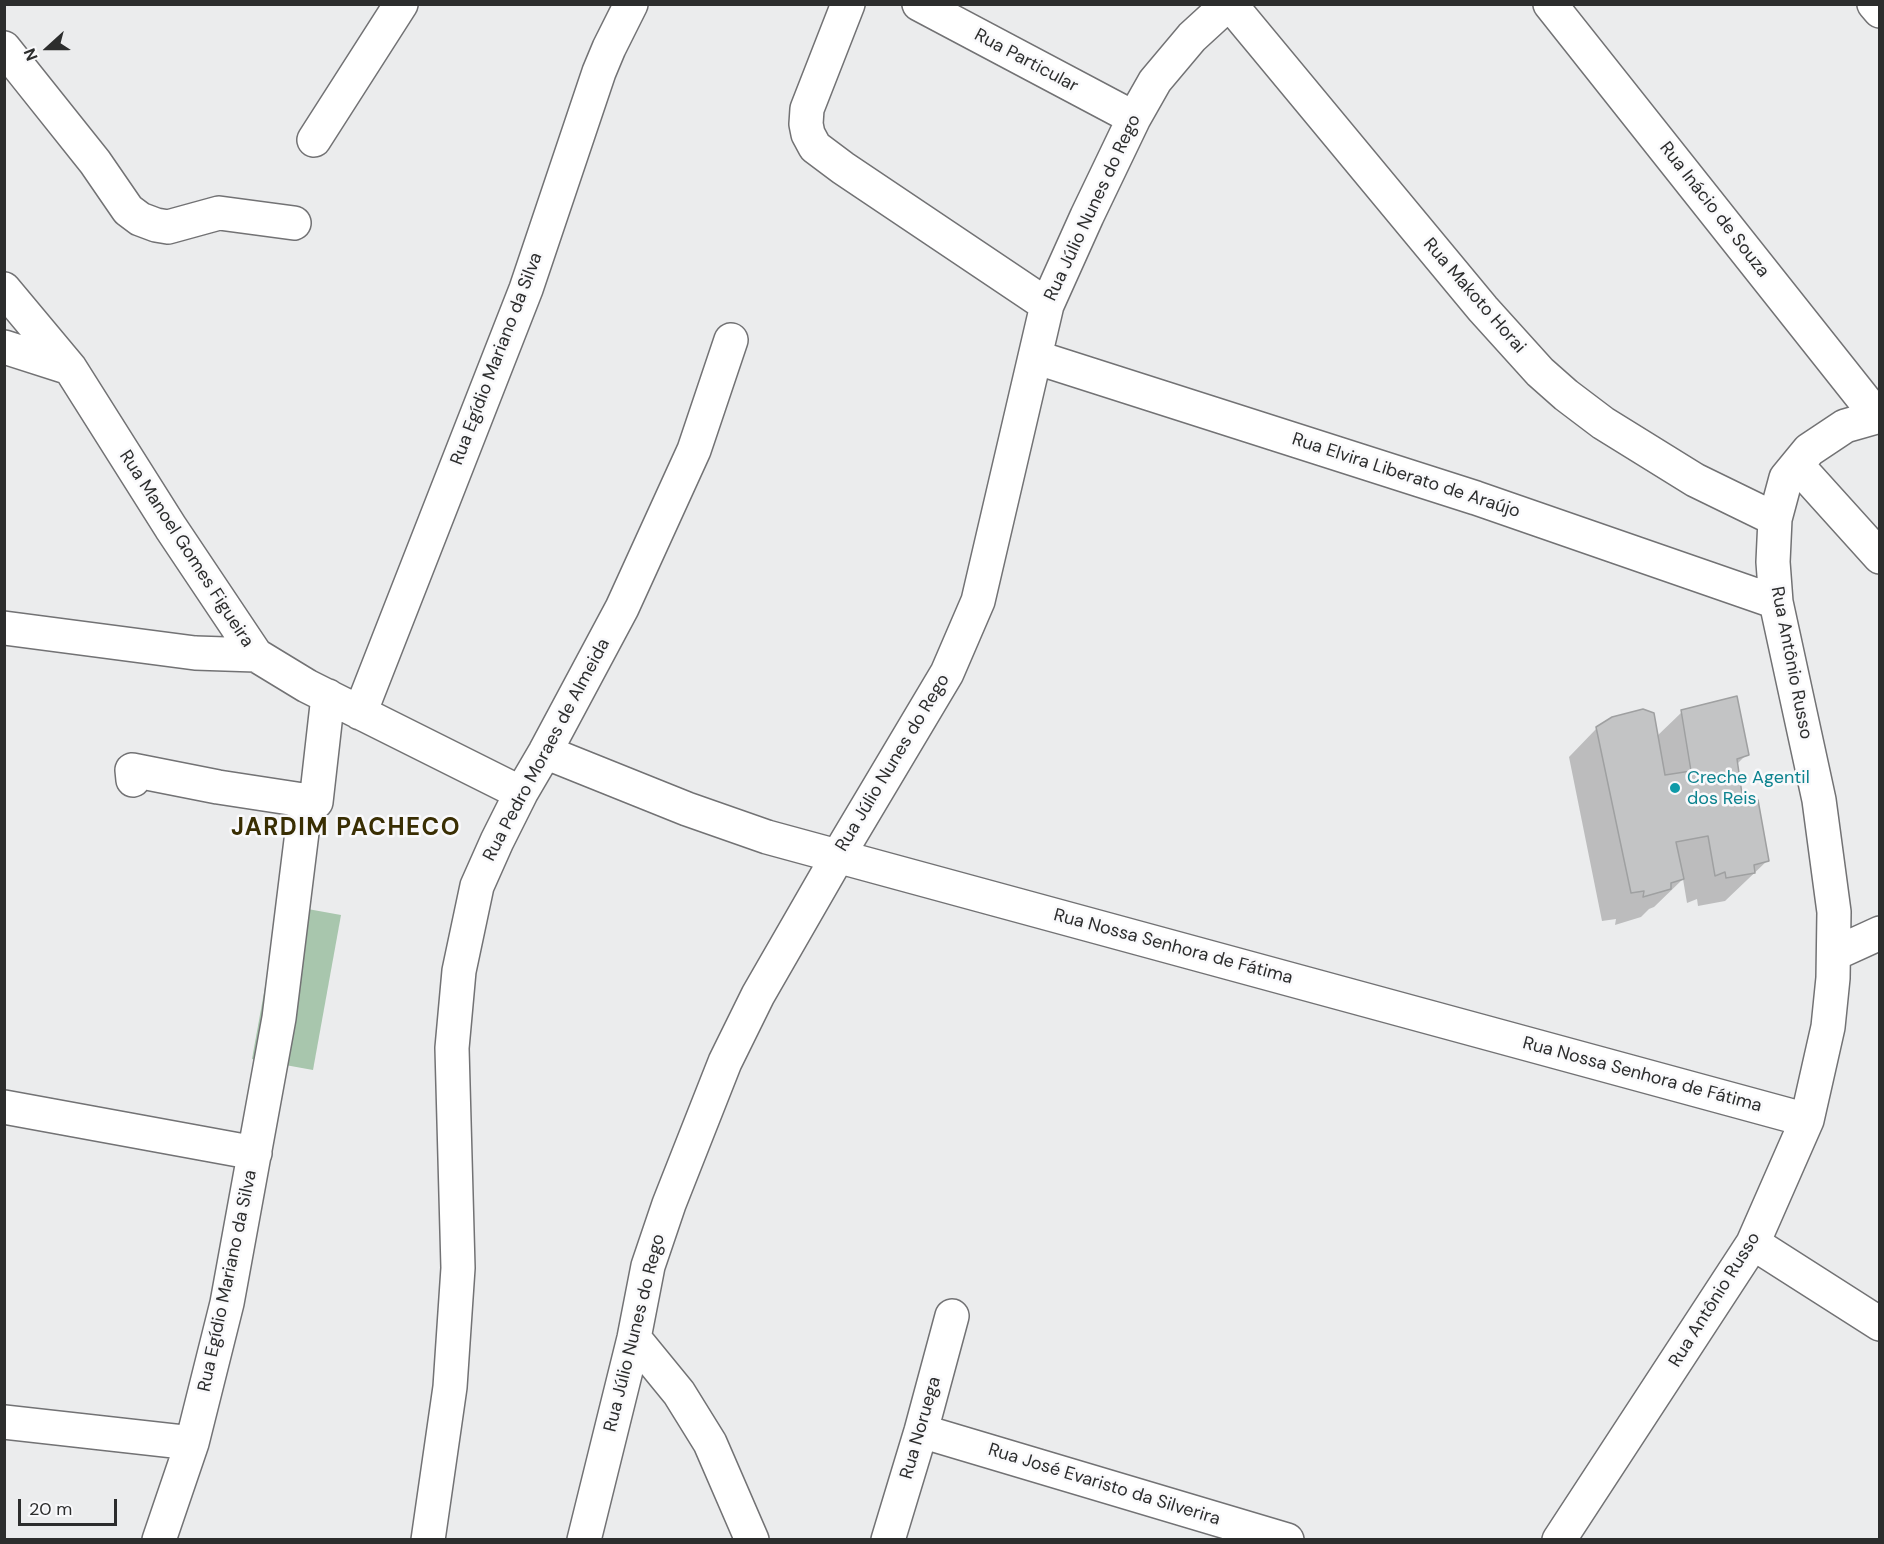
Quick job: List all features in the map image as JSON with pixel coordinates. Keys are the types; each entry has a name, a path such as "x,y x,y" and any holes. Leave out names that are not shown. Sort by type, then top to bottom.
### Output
{"street":[{"path":"314,140 401,4"},
{"name":"Rua Egídio Mariano da Silva","path":"360,713 525,289 599,72 631,4"},
{"path":"848,4 807,109 808,134 815,147 1047,305"},
{"name":"Rua Particular","path":"919,4 1134,118"},
{"name":"Rua Júlio Nunes do Rego","path":"584,1539 634,1338 648,1266 669,1204 725,1062 758,995 838,855 947,673 978,602 1047,305 1134,118 1155,81 1192,37 1229,4"},
{"name":"Rua Makoto Horai","path":"1229,4 1483,309 1540,372 1603,423 1676,469 1775,519"},
{"name":"Rua Inácio de Souza","path":"1550,4 1878,416"},
{"path":"1874,4 1880,11"},
{"path":"4,48 95,162 128,210 140,219 156,225 168,226 219,213 294,223"},
{"name":"Rua Manoel Gomes Figueira","path":"4,289 70,368 171,528 256,655 360,713 521,793"},
{"name":"Rua Pedro Moraes de Almeida","path":"428,1539 450,1387 458,1268 452,1048 459,971 477,886 521,793 622,608 694,450 732,340"},
{"path":"4,347 70,368"},
{"name":"Rua Elvira Liberato de Araújo","path":"1035,357 1476,498 1776,602"},
{"name":"Rua Antônio Russo","path":"1559,1539 1753,1243 1807,1120 1828,1027 1834,954 1834,912 1819,800 1776,602 1773,562 1775,519 1786,478 1809,450 1845,426 1878,416"},
{"path":"1797,465 1880,557"},
{"path":"4,628 195,653 256,655"},
{"path":"133,780 132,770 218,787 316,802 328,696"},
{"name":"Rua Nossa Senhora de Fátima","path":"545,752 687,809 767,837 1807,1120"},
{"name":"Rua Egídio Mariano da Silva","path":"159,1539 192,1443 227,1303 279,1018 306,800"},
{"path":"1834,954 1880,933"},
{"path":"4,1107 255,1153"},
{"path":"1753,1243 1880,1324"},
{"name":"Rua Noruega","path":"888,1539 921,1431 952,1316"},
{"path":"634,1338 679,1393 710,1443 752,1539"},
{"path":"4,1422 192,1443"},
{"name":"Rua José Evaristo da Silverira","path":"921,1431 1287,1539"}],"green space":[{"path":"280,904 341,915 313,1070 252,1059"}],"building":[{"name":"Creche Agentil dos Reis","path":"1737,696 1749,755 1737,759 1743,801 1758,800 1769,861 1754,865 1755,873 1726,878 1725,872 1715,876 1708,836 1676,842 1684,879 1671,883 1671,889 1643,897 1644,891 1631,893 1596,727 1612,717 1643,709 1654,713 1665,775 1691,771 1681,710"}],"place":[{"name":"Creche Agentil dos Reis","path":"1675,788"}],"district":[{"name":"JARDIM PACHECO","path":"346,829"}]}
